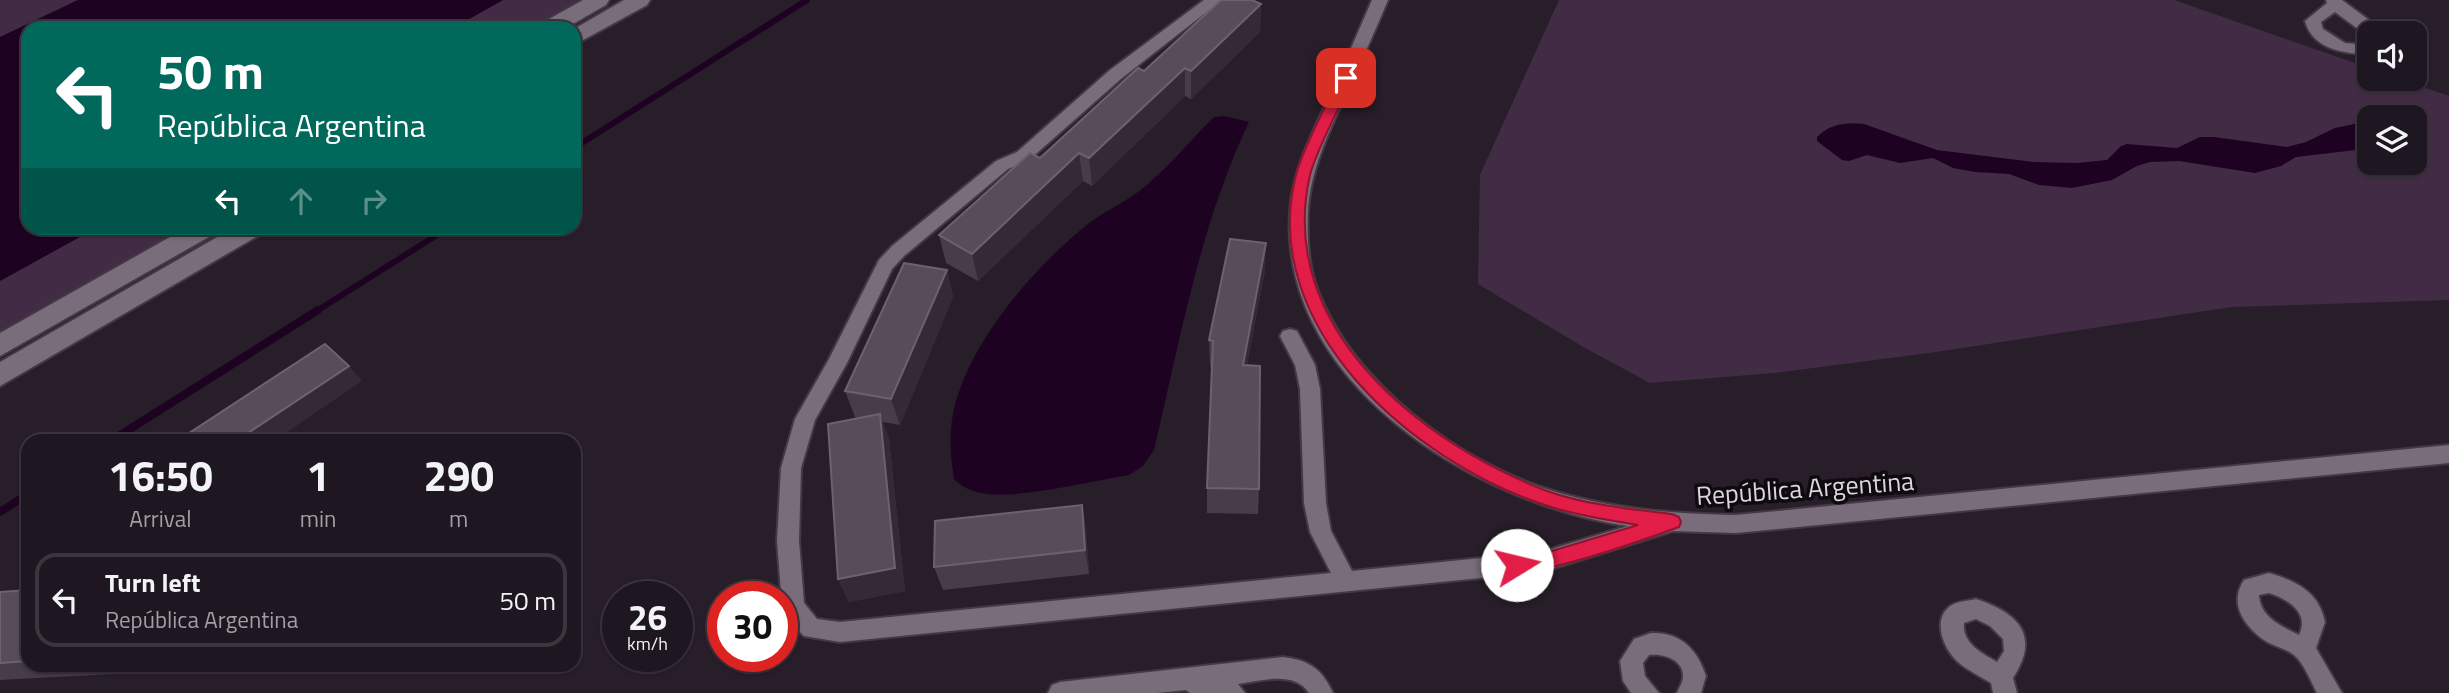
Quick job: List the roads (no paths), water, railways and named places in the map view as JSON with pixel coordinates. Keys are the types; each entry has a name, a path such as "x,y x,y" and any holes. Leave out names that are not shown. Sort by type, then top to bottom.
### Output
{"main road":[{"path":"562,21 599,0"},
{"path":"581,34 639,0"},
{"path":"0,346 193,235"},
{"path":"0,375 239,235"}],"street":[{"path":"1214,0 1116,74 1023,156 1002,165 898,251 886,265 805,419 791,468 788,541 793,604 799,616 812,629 840,632 1542,562 1672,522"},
{"name":"República Argentina","path":"1380,0 1303,174 1299,240 1307,287 1316,311 1337,346 1389,403 1433,440 1485,471 1547,498 1611,513 1672,522 1736,524 2449,454"},
{"path":"2357,49 2341,48 2316,32 2313,21 2334,2 2359,21"},
{"path":"1290,336 1305,365 1310,389 1315,503 1321,532 1346,581"},
{"path":"1647,693 1636,681 1632,661 1642,646 1661,643 1671,645 1688,658 1695,676 1689,693"},
{"path":"2303,648 2330,693"},
{"path":"1060,693 1283,668 1303,670 1314,677 1321,693"},
{"path":"1177,681 1215,686 1233,693"}],"waterway":[{"path":"581,144 807,0"},
{"path":"315,312 437,235"},
{"path":"122,434 318,310"},
{"path":"0,512 21,498"}]}
